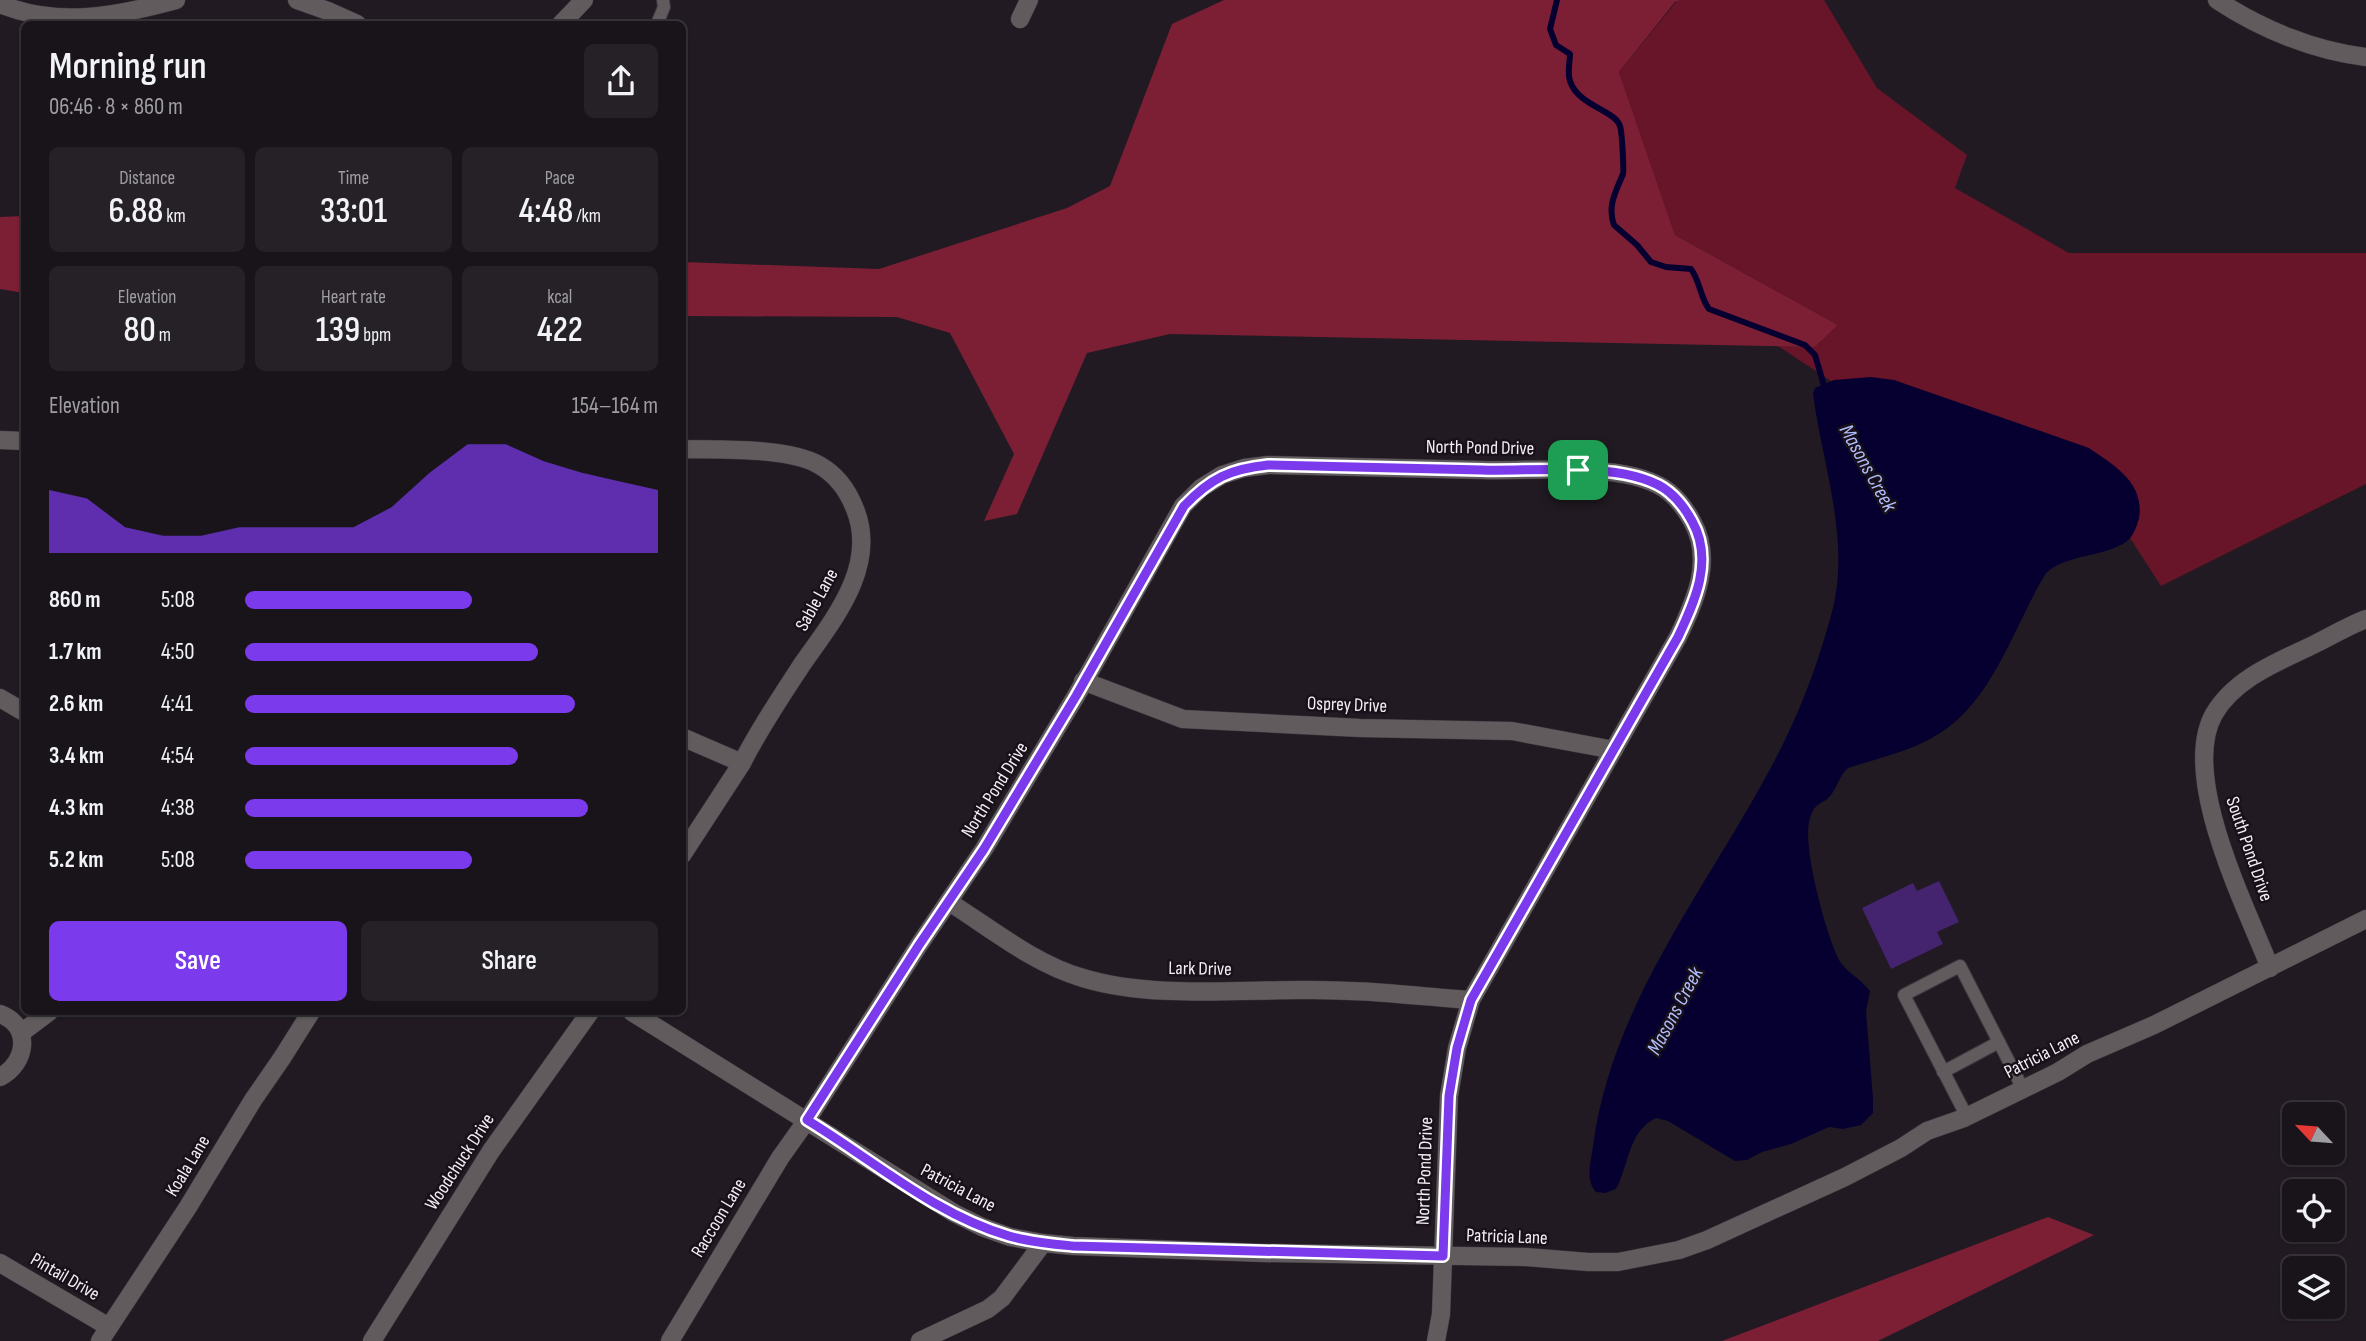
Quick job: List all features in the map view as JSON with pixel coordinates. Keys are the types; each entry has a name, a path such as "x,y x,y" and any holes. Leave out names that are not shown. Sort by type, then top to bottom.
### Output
{"street":[{"path":"0,4 35,16 92,18 122,14 176,0"},
{"path":"297,0 350,21"},
{"path":"564,21 584,0"},
{"path":"1020,19 1030,0"},
{"path":"2217,0 2275,31 2330,50 2366,57"},
{"path":"0,440 21,441"},
{"name":"Sable Lane","path":"686,449 772,453 818,464 837,479 850,498 860,522 862,548 847,597 686,849"},
{"name":"North Pond Drive","path":"807,1120 1046,748 1184,506 1201,488 1222,475 1244,468 1268,465 1602,471 1647,480 1668,491 1685,508 1696,528 1701,549 1702,572 1697,594 1678,637 1471,1000 1457,1048 1449,1096 1443,1256"},
{"name":"South Pond Drive","path":"2270,968 2221,844 2209,801 2204,756 2206,734 2215,713 2245,680 2366,620"},
{"name":"Osprey Drive","path":"1083,681 1183,719 1512,731 1614,750"},
{"path":"0,698 21,704"},
{"path":"686,739 742,763"},
{"name":"Lark Drive","path":"949,902 1040,960 1083,978 1105,983 1153,989 1353,991 1471,1000"},
{"name":"Patricia Lane","path":"637,1015 954,1213 1010,1237 1043,1244 1263,1253 1526,1257 1578,1262 1618,1262 1679,1250 1707,1240 1845,1177 1901,1148 1927,1131 1967,1117 2059,1072 2087,1054 2122,1040 2366,919"},
{"path":"0,1014 15,1024 21,1033 21,1055 17,1064 10,1072 0,1077"},
{"path":"21,1033 45,1015"},
{"name":"Koala Lane","path":"104,1334 309,1015"},
{"name":"Woodchuck Drive","path":"372,1341 491,1151 588,1015"},
{"name":"Raccoon Lane","path":"670,1341 771,1172 807,1120"},
{"path":"920,1341 988,1309 1002,1298 1043,1244"},
{"path":"1436,1341 1441,1314 1443,1256"},
{"name":"Pintail Drive","path":"0,1263 104,1334"}],"lane":[{"path":"658,21 664,6 663,0"},
{"path":"1967,1117 1904,995 1960,966 2023,1089"},
{"path":"1943,1072 1999,1042"}],"shaded area":[{"path":"1224,0 1681,0 1675,2 1619,72 1675,235 1838,325 1815,347 1170,334 1087,353 1017,514 984,521 1014,454 950,333 897,317 686,316 686,262 879,269 1067,208 1110,186 1172,24"},
{"path":"1824,0 1877,88 1967,155 1955,188 2069,253 2366,253 2366,484 2161,586 2130,538 2136,491 1894,380 1831,381 1778,346 1815,347 1838,325 1675,235 1619,72 1676,2"},
{"path":"21,216 21,292 0,289 0,217"},
{"path":"2048,1217 2094,1235 1878,1341 1722,1341"}],"water":[{"path":"1871,377 1894,380 2089,448 2117,468 2132,485 2140,506 2137,524 2128,540 2117,547 2064,562 2046,573 1985,687 1951,725 1910,748 1848,768 1831,795 1812,812 1808,830 1809,848 1816,889 1828,930 1839,960 1870,991 1866,1012 1873,1113 1861,1125 1843,1129 1829,1127 1747,1160 1735,1161 1668,1121 1656,1118 1640,1131 1634,1140 1616,1189 1605,1193 1596,1192 1590,1176 1593,1146 1604,1090 1622,1038 1671,937 1758,792 1784,742 1812,676 1833,608 1837,581 1837,527 1817,420 1813,394 1815,388 1834,380"}],"building":[{"path":"1939,881 1959,922 1937,932 1943,944 1891,969 1862,908 1913,883 1917,891"}],"waterway":[{"name":"Masons Creek","path":"1557,0 1550,29 1556,45 1570,54 1570,81 1580,96 1617,120 1620,126 1623,174 1612,205 1614,225 1637,245 1651,262 1666,267 1691,269 1709,309 1805,345 1815,355 1825,389"}],"route":[{"path":"1268,465 1484,471 1578,470 1602,471 1647,480 1668,491 1685,508 1696,528 1701,549 1702,572 1697,594 1678,637 1471,1000 1457,1048 1449,1096 1443,1256 1073,1246 1043,1244 1010,1237 954,1213 807,1120 984,849 1046,748 1157,550 1184,506 1201,488 1222,475 1244,468 1268,465"}]}
